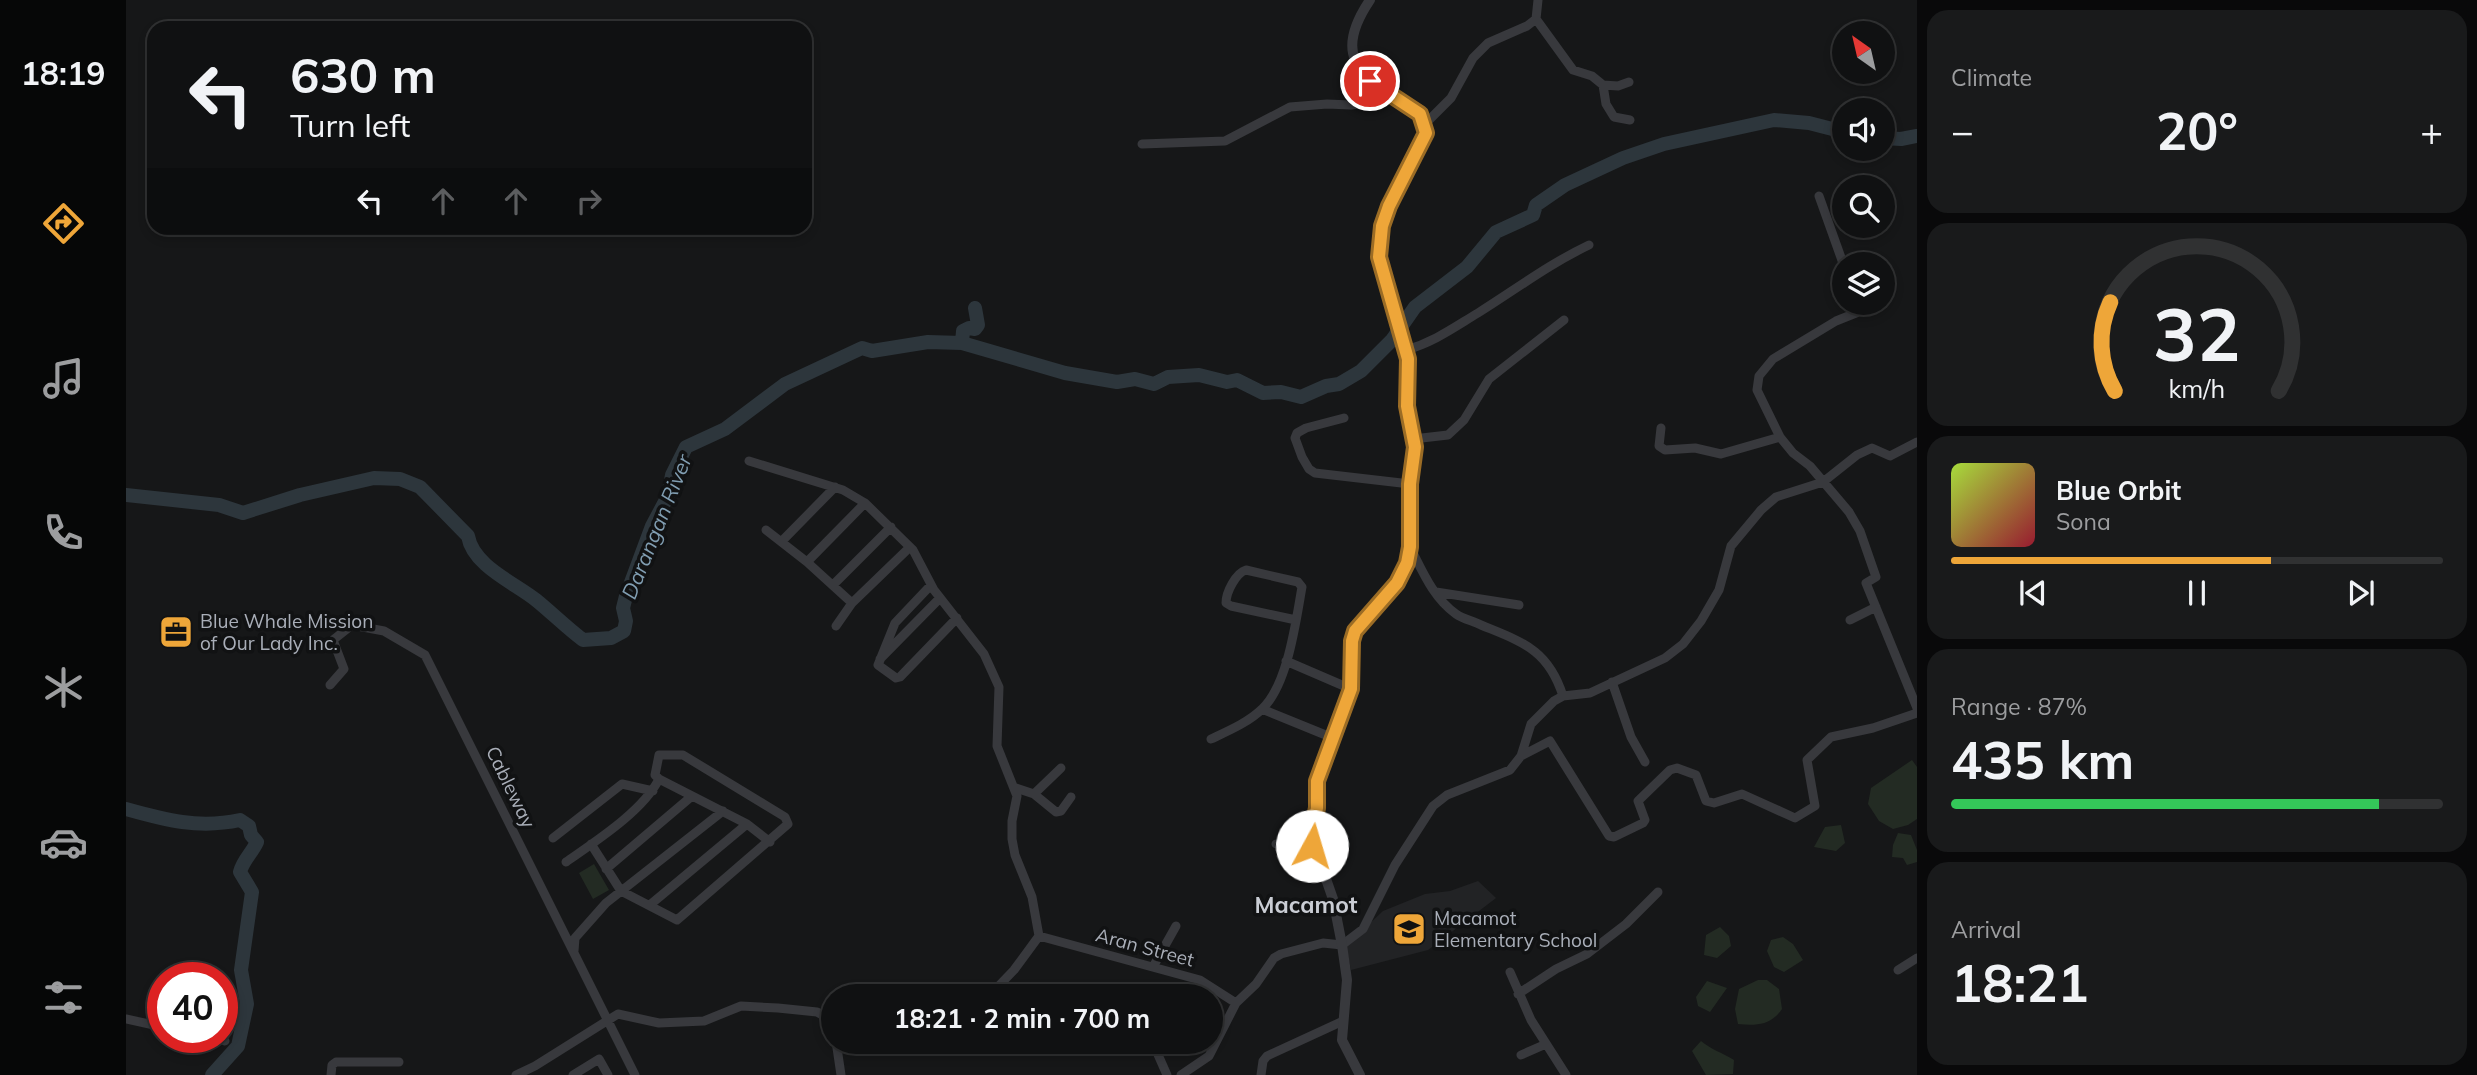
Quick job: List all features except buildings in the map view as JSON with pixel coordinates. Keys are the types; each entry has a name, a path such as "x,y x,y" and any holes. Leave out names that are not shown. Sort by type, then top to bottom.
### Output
{"street":[{"path":"1360,1075 1342,1040 1347,980 1342,945 1333,899 1312,842 1317,781 1351,689 1352,641 1355,631 1397,583 1407,563 1410,547 1413,439 1407,406 1405,346 1379,257 1382,226 1389,206 1426,133 1420,114 1370,81 1357,63 1352,40 1370,0"},
{"path":"1538,0 1536,19 1573,70 1592,76 1603,85 1618,86 1629,82"},
{"path":"1425,124 1451,98 1473,58 1488,43 1527,26 1536,19"},
{"path":"1603,85 1606,104 1614,117 1630,120"},
{"path":"1142,144 1224,141 1290,107 1366,103 1389,93"},
{"path":"1819,196 1839,252"},
{"path":"1405,346 1430,343 1456,329 1550,265 1589,245"},
{"path":"1521,756 1550,741 1609,836 1614,837 1643,823 1645,820 1638,801 1670,770 1677,768 1696,775 1706,801 1714,803 1742,794 1795,818 1815,807 1807,760 1831,737 1873,728 1917,711 1866,583 1876,577 1860,531 1849,512 1824,482 1780,437 1757,390 1764,368 1792,346 1851,315"},
{"path":"1413,439 1448,435 1464,420 1489,379 1564,320"},
{"path":"1345,418 1297,433 1295,438 1309,469 1315,473 1410,484"},
{"path":"1661,428 1660,446 1665,450 1695,447 1721,454 1780,437"},
{"path":"1181,1075 1209,1056 1236,1003 1281,954 1323,943 1342,945 1363,929 1395,865 1433,806 1447,795 1510,770 1521,756 1531,724 1547,706 1563,696 1590,693 1665,658 1683,644 1701,621 1719,590 1731,546 1760,510 1776,497 1824,482 1857,455 1872,448 1890,456 1917,442"},
{"path":"749,461 835,487 865,503 910,547 931,585 984,654 999,687 997,746 1016,788 1012,821 1015,855 1032,897 1040,936 1001,984"},
{"path":"782,541 835,487"},
{"path":"807,562 865,503"},
{"path":"833,585 891,527"},
{"path":"766,530 807,562 852,603"},
{"path":"836,626 852,603 910,547"},
{"path":"1410,547 1434,591 1456,614 1531,646 1544,659 1563,696"},
{"path":"1211,739 1262,709 1275,690 1286,661 1296,620 1302,587 1298,582 1246,570 1239,573 1226,597 1226,603 1296,620"},
{"path":"931,585 895,622 878,665 896,678 900,677 957,618"},
{"path":"1434,591 1520,605"},
{"path":"879,661 940,598"},
{"path":"1850,620 1876,607"},
{"name":"Cableway","path":"330,685 344,669 333,640 352,625 384,631 425,655 635,1075"},
{"path":"1286,661 1351,689"},
{"path":"1612,682 1631,737 1646,762"},
{"path":"1262,709 1333,738"},
{"path":"591,844 621,891 651,904 677,920 770,842 788,824 785,817 683,754 659,755 655,775 747,824 770,842"},
{"path":"1034,794 1061,768"},
{"path":"566,862 653,791 659,779"},
{"path":"553,838 622,784 653,791"},
{"path":"1016,788 1034,794 1056,812 1061,811 1071,797"},
{"path":"606,869 692,796"},
{"path":"574,954 575,938 589,920 621,891 723,811"},
{"path":"651,904 747,824"},
{"path":"1276,844 1312,842"},
{"path":"1518,993 1556,969 1587,954 1626,924 1658,892"},
{"path":"1153,967 1176,926"},
{"name":"Aran Street","path":"1040,936 1200,980 1236,1003"},
{"path":"1898,970 1917,958"},
{"path":"1510,972 1518,993 1566,1075"},
{"path":"516,1075 538,1070 607,1019 618,1014 659,1023 704,1021 741,1006 821,1014"},
{"path":"126,1019 147,1024"},
{"path":"1261,1075 1263,1061 1280,1047 1343,1021"},
{"path":"1521,1055 1546,1044"},
{"path":"838,1054 841,1075"},
{"path":"1158,1054 1167,1075"},
{"path":"574,1075 599,1059 608,1075"},
{"path":"331,1075 332,1065 336,1062 399,1062"}],"shaded area":[{"path":"1912,760 1917,767 1917,819 1893,829 1879,821 1868,804 1871,788"},
{"path":"1841,825 1845,843 1836,851 1814,847 1825,827"},
{"path":"1898,833 1911,835 1917,850 1917,862 1907,865 1903,858 1892,857"},
{"path":"594,864 609,890 593,899 579,873"},
{"name":"Macamot Elementary School","path":"1478,881 1496,898 1428,950 1351,970 1346,946 1383,911 1425,894 1450,891"},
{"path":"1720,927 1729,936 1731,946 1717,958 1704,955 1706,935"},
{"path":"1783,937 1793,944 1803,960 1784,972 1774,967 1767,951 1771,940"},
{"path":"1758,980 1767,980 1779,989 1782,1009 1763,1023 1738,1024 1735,1009 1739,989"},
{"path":"1707,981 1727,988 1710,1012 1698,1006 1696,997"},
{"path":"1701,1041 1734,1060 1733,1074 1706,1075 1692,1051"}],"waterway":[{"name":"Darangan River","path":"962,343 1065,373 1117,382 1135,379 1154,384 1168,377 1199,375 1227,382 1237,380 1263,393 1281,392 1301,397 1326,386 1339,384 1361,371 1392,340 1415,307 1467,267 1496,232 1533,215 1536,205 1565,185 1623,158 1664,144 1774,120 1809,123 1832,129"},
{"name":"Darangan River","path":"1895,139 1917,136"},
{"name":"Darangan River","path":"126,495 219,505 243,513 300,495 374,478 400,479 420,487 468,536 471,547 486,565 536,600 583,640 611,638 624,631 626,621 623,608 626,596 652,526 668,496 672,475 686,447 725,429 785,384 862,348 872,351 928,342 962,343 963,331 975,329 978,325 975,308"},
{"name":"Darangan River","path":"126,809 168,820 196,823 240,820 249,826 251,835 257,842 240,872 252,892 241,970 247,1004 238,1046 212,1075"}],"place":[{"name":"Blue Whale Mission of Our Lady Inc.","path":"176,632"},
{"name":"Macamot Elementary School","path":"1409,929"}],"district":[{"name":"Macamot","path":"1306,905"}],"route":[{"path":"1312,846 1317,781 1351,689 1352,641 1355,631 1397,583 1407,563 1412,533 1410,484 1415,447 1407,406 1408,359 1379,257 1382,226 1389,206 1426,133 1420,114 1370,81"}]}
